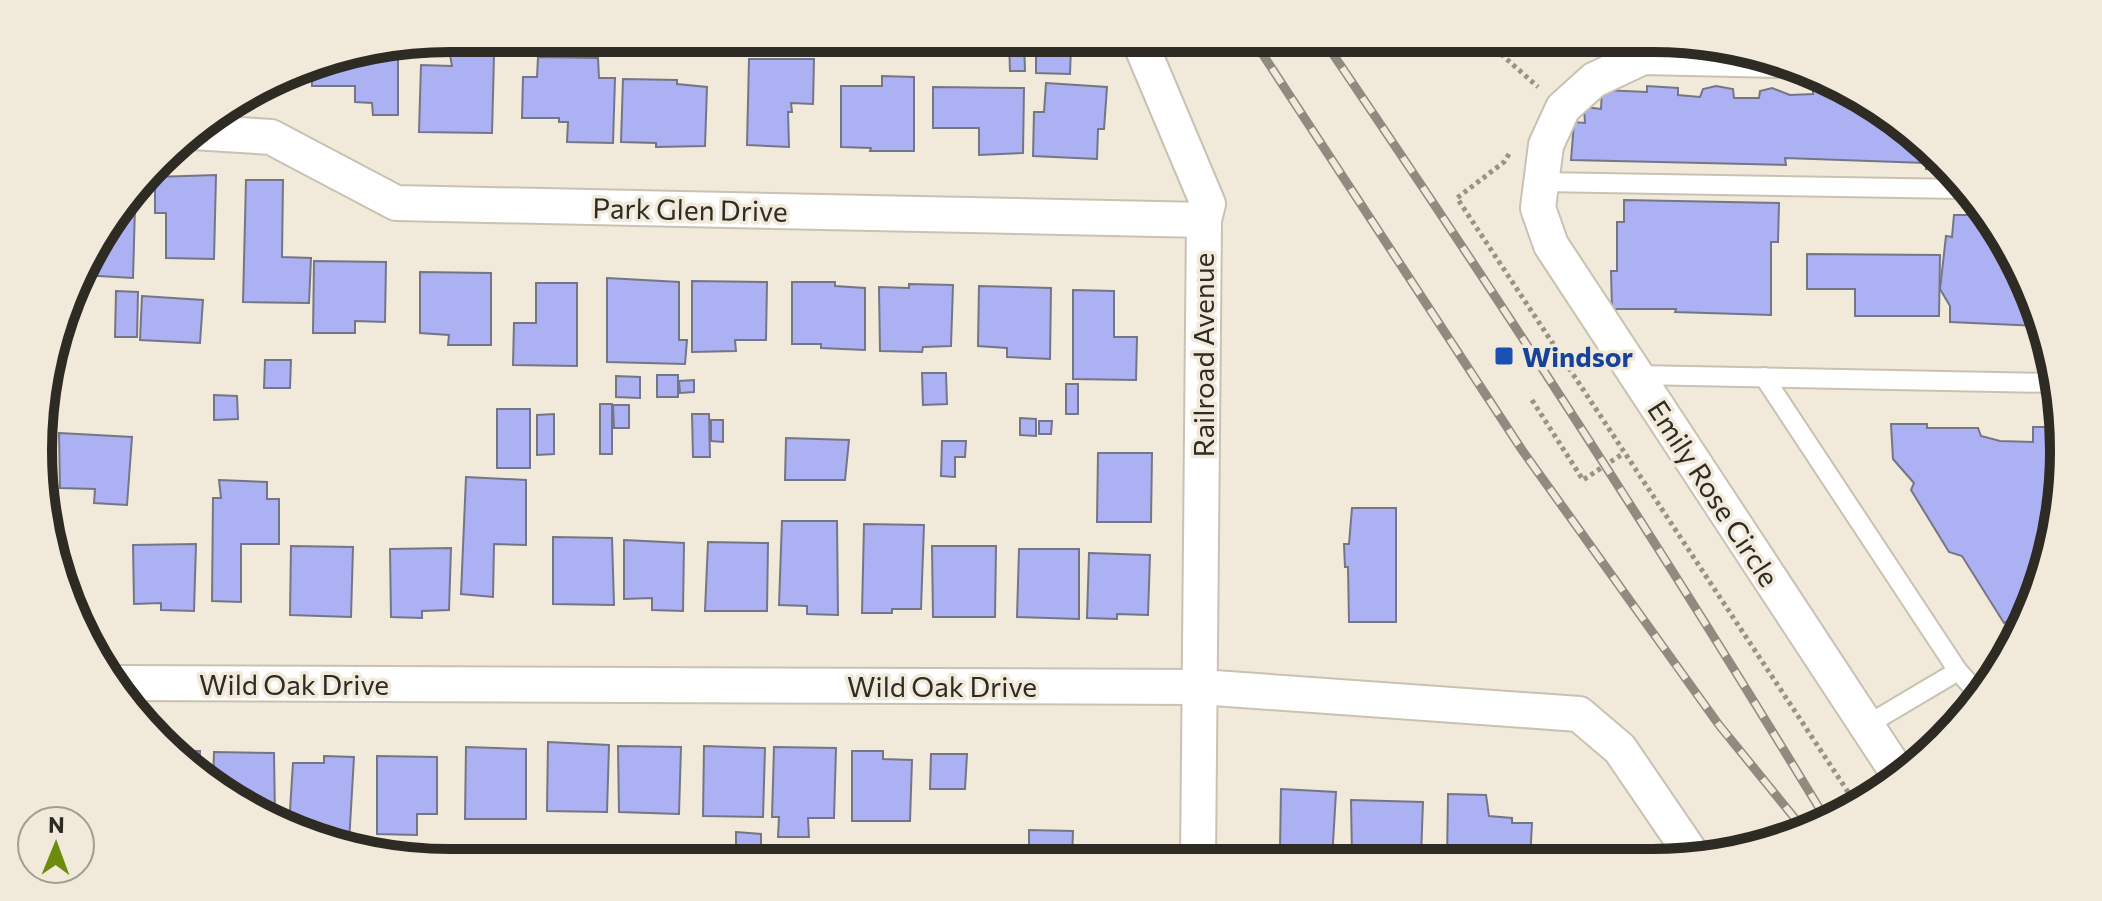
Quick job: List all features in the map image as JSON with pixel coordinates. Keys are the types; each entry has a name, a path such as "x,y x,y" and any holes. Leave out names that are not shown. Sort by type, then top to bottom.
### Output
{"street":[{"name":"Railroad Avenue","path":"1144,52 1208,204 1204,220 1198,849"},
{"name":"Emily Rose Circle","path":"1722,59 1643,57 1594,80 1563,108 1546,145 1538,208 1551,245 1894,767"},
{"name":"Park Glen Drive","path":"209,133 271,137 396,203 1204,220"},
{"name":"Wild Oak Drive","path":"127,683 1200,687 1579,714 1620,749 1687,847"}],"lane":[{"path":"1540,182 1952,189"},
{"path":"1637,375 2044,383"},
{"path":"1764,377 1958,671 1972,687"},
{"path":"1867,725 1958,671"}],"path":[{"path":"1499,52 1563,108"},
{"path":"1510,152 1504,162 1457,198 1851,796"},
{"path":"1532,400 1583,480 1624,453"}],"building":[{"path":"1009,52 1024,52 1025,71 1010,71"},
{"path":"1036,52 1071,52 1070,74 1036,73"},
{"path":"398,55 398,115 373,115 372,103 355,102 355,86 312,86 312,77 322,73"},
{"path":"450,55 494,56 492,133 419,132 421,65 452,66"},
{"path":"538,57 598,58 599,78 615,78 613,143 567,142 568,122 559,122 559,118 522,118 523,77 537,77"},
{"path":"749,59 814,59 813,104 791,103 792,112 788,112 789,147 747,145"},
{"path":"882,76 914,77 914,151 870,151 871,148 841,147 841,86 882,86"},
{"path":"623,79 677,80 677,84 707,87 705,146 656,147 656,143 621,142"},
{"path":"1046,83 1107,87 1104,129 1098,129 1097,159 1033,156 1034,112 1044,112"},
{"path":"1647,86 1678,88 1678,95 1700,97 1703,89 1716,86 1733,89 1734,98 1759,98 1760,91 1772,88 1790,95 1813,94 1813,87 1873,119 1894,134 1933,169 1926,169 1926,163 1785,158 1786,165 1571,160 1574,122 1585,123 1584,107 1601,109 1602,90 1647,92"},
{"path":"933,87 1024,88 1023,153 979,155 979,128 933,128"},
{"path":"216,175 214,259 166,258 166,213 155,213 155,184 162,177"},
{"path":"246,180 283,180 282,257 311,258 309,303 243,302"},
{"path":"1624,200 1779,203 1778,242 1771,242 1771,315 1675,312 1676,309 1612,309 1611,271 1617,271 1617,222 1624,222"},
{"path":"135,207 133,278 92,276"},
{"path":"1954,215 1973,215 2009,274 2030,326 1950,322 1950,306 1940,289 1946,236 1952,237"},
{"path":"1807,254 1940,255 1939,316 1855,316 1855,289 1807,289"},
{"path":"314,261 386,262 385,322 355,321 355,333 313,333"},
{"path":"420,272 491,273 491,345 448,345 449,335 420,333"},
{"path":"607,278 679,282 679,340 687,340 685,364 607,362"},
{"path":"692,281 767,282 766,340 735,340 736,351 692,352"},
{"path":"792,282 835,282 835,286 865,288 865,350 792,344"},
{"path":"536,283 577,283 577,366 513,365 514,323 536,323"},
{"path":"909,284 953,285 951,346 923,347 922,352 880,351 879,287 909,288"},
{"path":"979,286 1051,288 1050,359 1007,357 1007,348 978,346"},
{"path":"1073,290 1114,291 1114,337 1137,337 1136,380 1073,379"},
{"path":"116,291 138,292 137,337 115,337"},
{"path":"142,296 203,300 200,343 140,340"},
{"path":"265,360 291,360 290,388 264,388"},
{"path":"922,373 946,373 947,404 923,405"},
{"path":"657,375 678,375 678,397 657,397"},
{"path":"616,376 640,377 640,398 616,397"},
{"path":"694,380 694,392 680,393 679,381"},
{"path":"1066,384 1078,384 1078,414 1066,414"},
{"path":"214,395 237,396 238,419 214,420"},
{"path":"600,404 612,404 612,454 600,454"},
{"path":"613,405 629,405 629,428 614,428"},
{"path":"497,409 530,409 530,468 497,468"},
{"path":"554,414 554,454 537,455 537,415"},
{"path":"692,414 709,414 710,457 693,457"},
{"path":"1020,418 1036,419 1036,436 1020,435"},
{"path":"711,420 723,420 723,442 711,441"},
{"path":"1039,421 1052,421 1051,434 1039,434"},
{"path":"1891,424 1978,428 1981,436 2000,441 2033,442 2033,427 2049,427 2047,503 2029,579 2013,618 2004,623 1962,556 1949,552 1911,490 1914,483 1893,459"},
{"path":"59,433 132,437 127,505 94,503 95,489 60,488"},
{"path":"786,438 849,440 845,480 785,480"},
{"path":"942,441 966,441 965,457 955,457 955,477 941,476"},
{"path":"1098,453 1152,453 1151,522 1097,522"},
{"path":"466,477 526,480 526,545 494,544 493,597 461,594"},
{"path":"219,480 267,482 267,499 279,499 279,544 241,544 241,602 212,601 213,498 221,498"},
{"path":"1352,508 1396,508 1396,622 1349,622 1348,567 1345,567 1344,544 1349,544"},
{"path":"782,521 837,521 838,615 807,614 807,606 779,605"},
{"path":"864,524 924,525 921,609 862,613"},
{"path":"553,537 612,538 614,605 553,604"},
{"path":"624,540 684,543 683,611 652,610 652,598 624,599"},
{"path":"708,542 768,543 767,611 705,611"},
{"path":"196,544 194,611 161,610 161,603 134,604 133,545"},
{"path":"291,546 353,547 351,617 290,615"},
{"path":"932,546 996,546 995,617 933,617"},
{"path":"451,548 449,610 422,611 422,618 391,617 390,549"},
{"path":"1019,549 1079,549 1079,619 1017,617"},
{"path":"1089,553 1150,555 1148,615 1117,614 1117,619 1087,618"},
{"path":"548,742 609,745 607,812 547,811"},
{"path":"618,746 681,747 679,814 619,812"},
{"path":"704,746 765,748 763,817 703,816"},
{"path":"466,747 526,749 526,819 465,819"},
{"path":"774,747 836,748 834,818 808,818 809,837 778,837 779,817 772,817"},
{"path":"189,751 200,751 200,760"},
{"path":"852,751 883,751 883,759 912,760 910,821 852,821"},
{"path":"214,752 274,753 275,808 251,796 213,771"},
{"path":"931,754 967,754 965,789 930,789"},
{"path":"324,756 354,757 349,836 290,815 293,763 324,763"},
{"path":"377,756 437,757 437,814 417,814 417,835 377,834"},
{"path":"1281,789 1336,792 1333,849 1280,849"},
{"path":"1448,794 1486,795 1489,816 1512,818 1512,823 1532,823 1531,849 1447,849"},
{"path":"1351,800 1423,802 1421,849 1352,849"},
{"path":"1029,830 1073,831 1072,849 1029,849"},
{"path":"736,832 761,834 761,849 736,849"}],"railway":[{"path":"1261,52 1522,450 1719,725 1797,821"},
{"path":"1331,52 1580,426 1821,811"}],"place":[{"name":"Windsor","path":"1504,356"}]}
